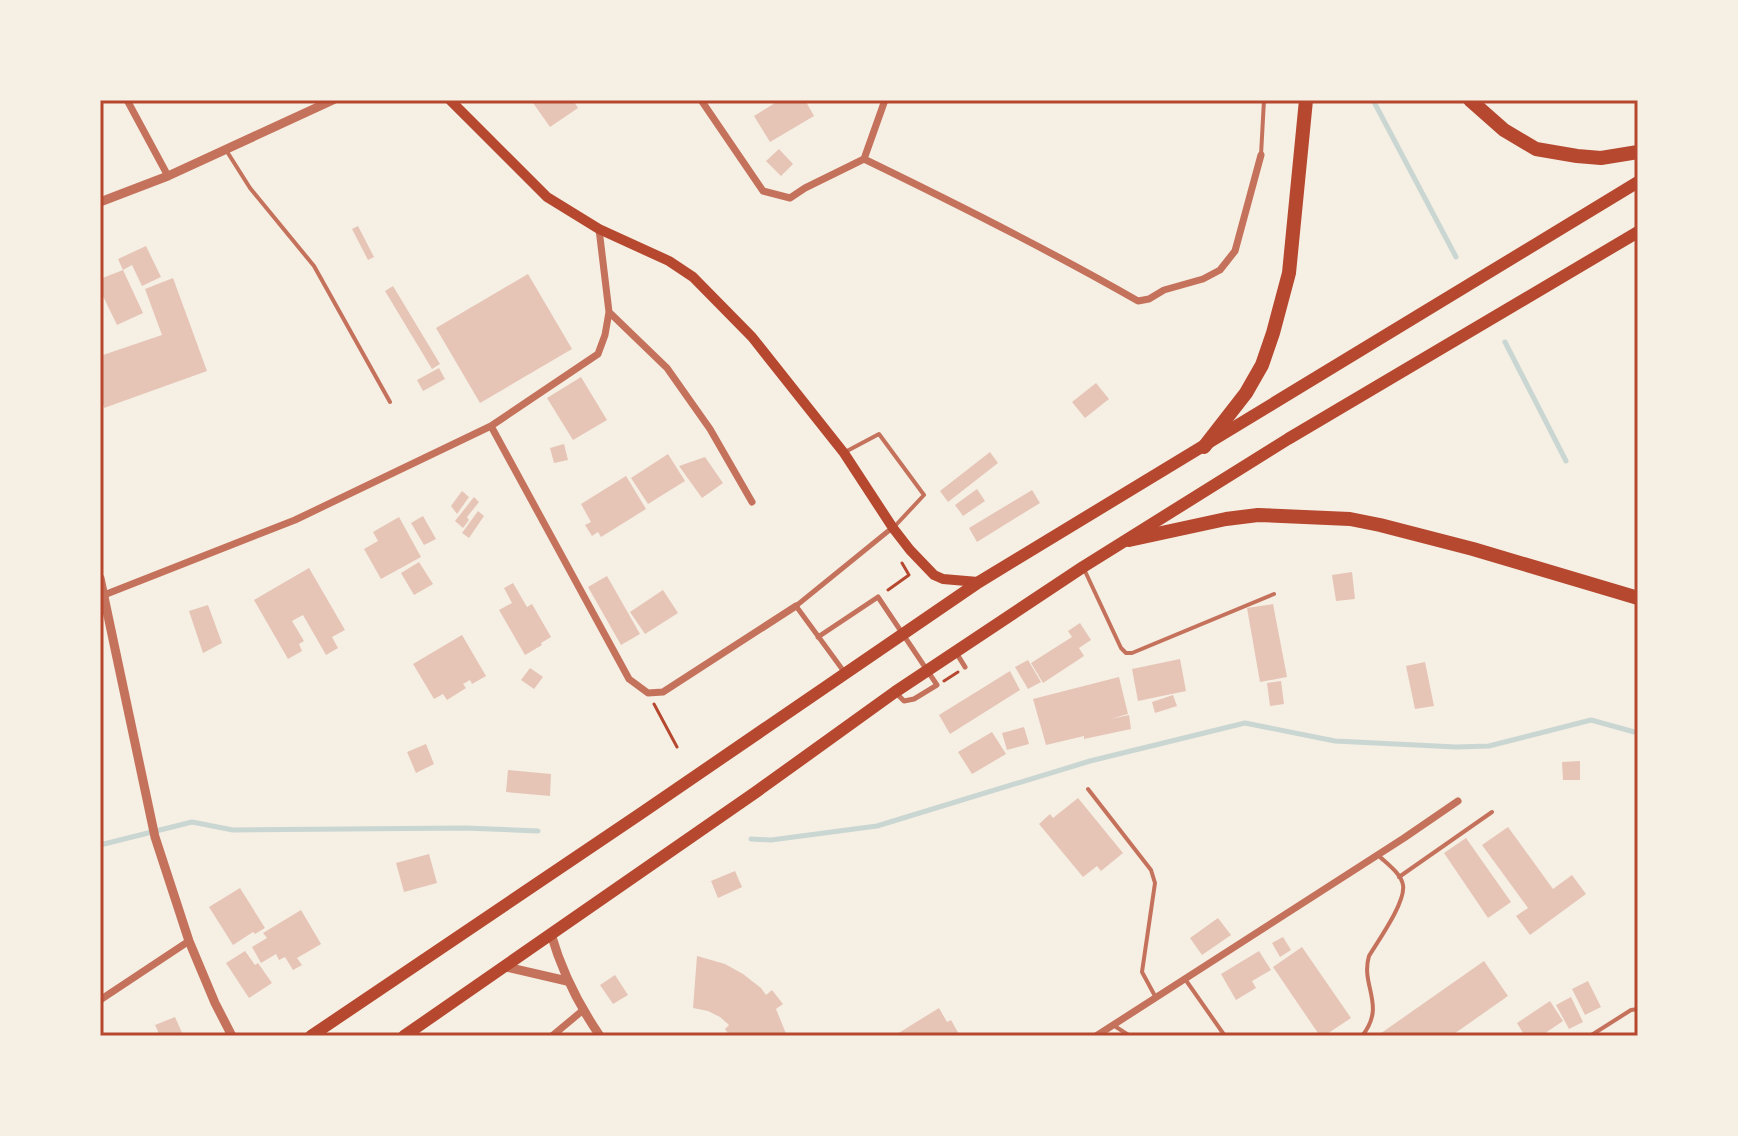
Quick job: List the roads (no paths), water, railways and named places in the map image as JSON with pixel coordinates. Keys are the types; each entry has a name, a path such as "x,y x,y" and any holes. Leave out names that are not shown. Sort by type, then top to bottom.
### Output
{"highway":[{"path":"1204,447 1246,393 1262,365 1273,333 1289,273 1306,100"},
{"path":"1470,100 1504,130 1536,149 1601,158 1638,152"},
{"path":"311,1036 979,582 1638,182"},
{"path":"404,1036 895,692 1083,567 1288,439 1638,232"},
{"path":"1129,540 1258,515 1350,519 1473,549 1638,598"}],"main road":[{"path":"449,100 547,197 599,229 669,261 701,284 752,337 844,453 910,550 934,575 956,582 979,582"}],"street":[{"path":"127,100 168,176"},
{"path":"100,202 168,176 333,100"},
{"path":"701,100 763,191 790,198 864,159 885,100"},
{"path":"864,159 978,213 1138,301 1203,279 1220,270 1235,251 1261,155"},
{"path":"104,595 295,520 491,426 598,354 609,312 599,229"},
{"path":"609,312 667,368 710,429 752,502"},
{"path":"491,426 629,679 648,693 663,692 796,606 893,528"},
{"path":"100,578 155,837 189,941 232,1036"},
{"path":"818,637 878,597 937,685 914,699 904,701 895,692"},
{"path":"796,606 845,673"},
{"path":"955,652 965,667"},
{"path":"1096,1036 1458,801"},
{"path":"551,934 567,981 582,1011 600,1036"},
{"path":"100,1000 189,941"},
{"path":"506,967 567,981"},
{"path":"552,1036 582,1011"}],"lane":[{"path":"1261,155 1264,100"},
{"path":"226,149 250,188 314,266 390,402"},
{"path":"844,453 879,434 924,495 893,528"},
{"path":"1083,567 1126,653 1274,594"},
{"path":"1088,789 1151,870 1155,883 1142,972 1156,998"},
{"path":"1399,877 1492,812"},
{"path":"1362,1036 1374,1003 1366,965 1401,900 1403,887 1399,877 1378,855"},
{"path":"1185,979 1225,1036"},
{"path":"1590,1036 1631,1010 1638,1009"},
{"path":"1113,1025 1130,1036"}],"waterway":[{"path":"1373,100 1456,257"},
{"path":"1505,342 1566,461"},
{"path":"751,839 771,840 877,826 1090,761 1245,723 1335,741 1456,747 1489,746 1591,720 1638,733"},
{"path":"100,845 192,822 233,830 465,828 538,831"}]}
